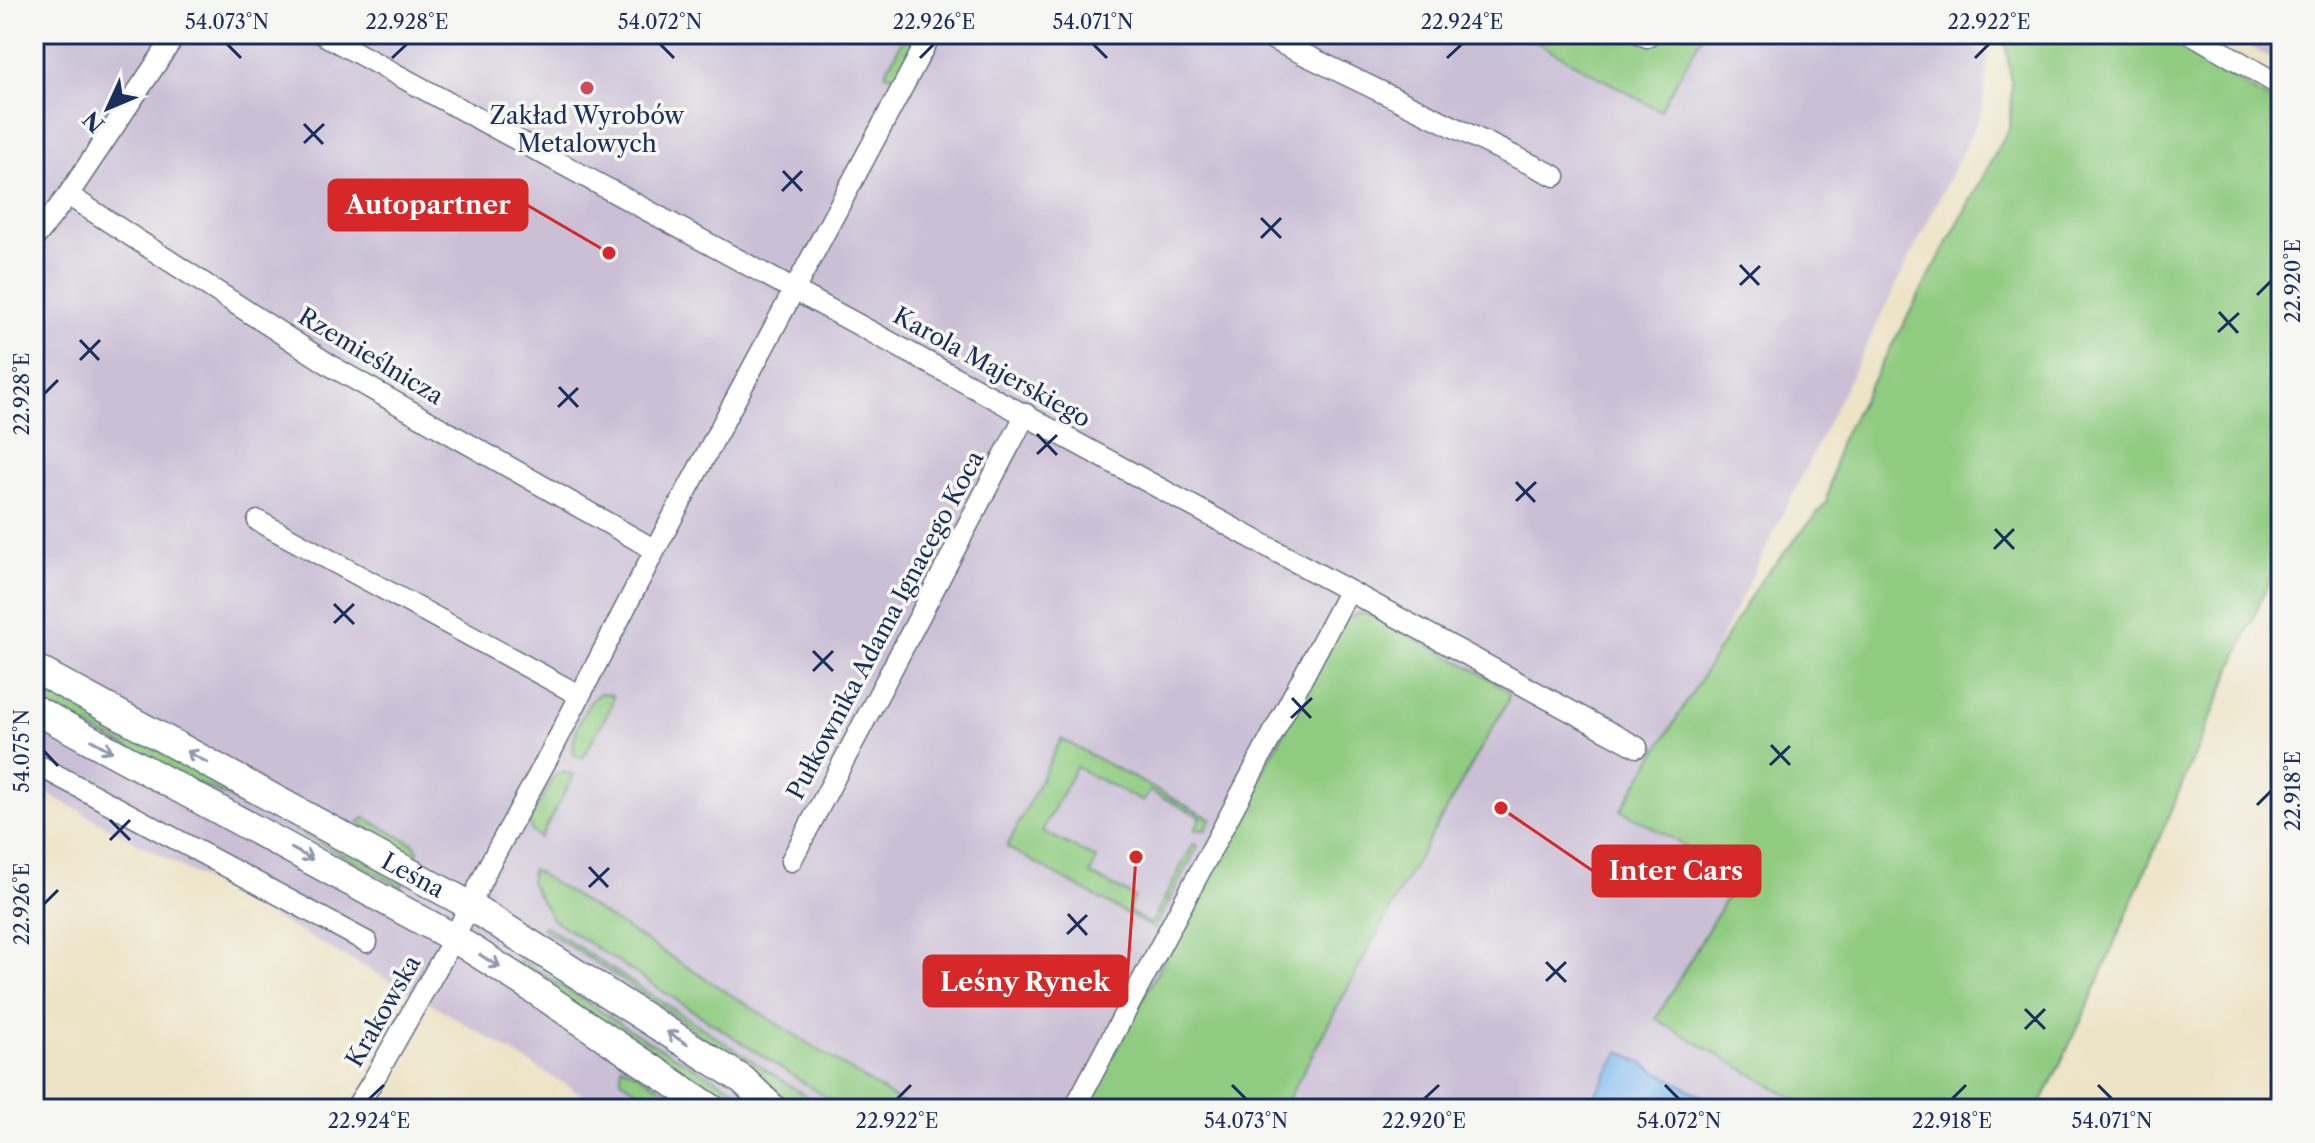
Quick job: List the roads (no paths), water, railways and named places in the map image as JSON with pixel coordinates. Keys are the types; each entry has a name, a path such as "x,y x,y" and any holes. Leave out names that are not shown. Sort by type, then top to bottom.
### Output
{"main road":[{"name":"Leśna","path":"34,668 469,905 743,1080 773,1109"},
{"name":"Leśna","path":"34,709 454,938 540,992 712,1109"}],"street":[{"path":"34,239 68,195 176,34"},
{"name":"Karola Majerskiego","path":"322,34 1637,747"},
{"name":"Krakowska","path":"355,1109 454,938 655,550 931,34"},
{"path":"1262,34 1555,176"},
{"path":"1641,34 1647,37 1649,34"},
{"path":"2192,34 2281,86"},
{"name":"Rzemieślnicza","path":"68,195 333,367 655,550"},
{"name":"Pułkownika Adama Ignacego Koca","path":"791,861 1026,414"},
{"path":"258,521 579,695"},
{"path":"1074,1109 1348,592"},
{"path":"34,763 367,942"}],"water":[{"path":"1620,1051 1725,1109 1587,1109"}],"place":[{"name":"Zakład Wyrobów Metalowych","path":"587,88"},
{"name":"Autopartner","path":"609,253"},
{"name":"Inter Cars","path":"1501,808"},
{"name":"Leśny Rynek","path":"1136,857"}]}
